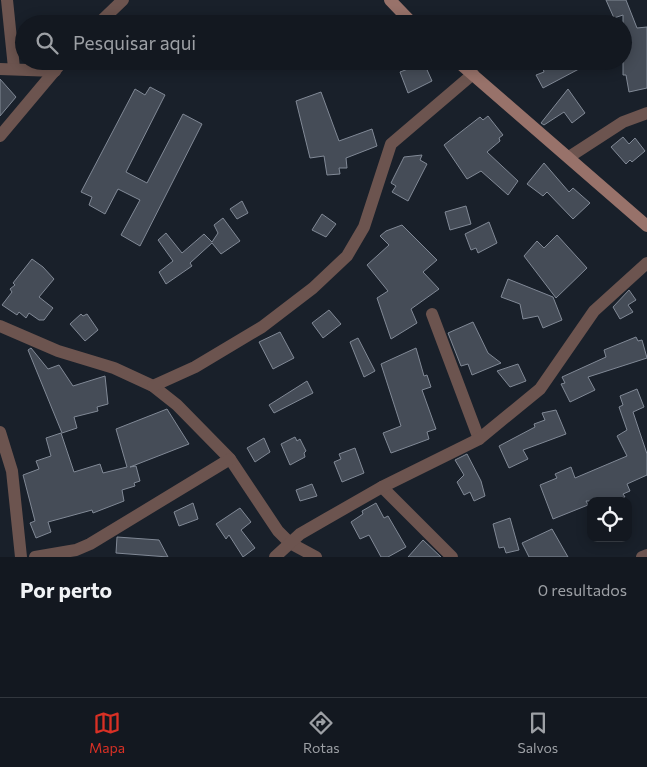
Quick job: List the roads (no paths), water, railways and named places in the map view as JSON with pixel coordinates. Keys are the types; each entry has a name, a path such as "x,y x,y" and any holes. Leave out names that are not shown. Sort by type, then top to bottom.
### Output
{"street":[{"path":"0,69 14,68 7,0"},
{"path":"107,15 123,0"},
{"path":"390,0 405,15"},
{"path":"0,136 56,70"},
{"path":"468,70 647,226"},
{"path":"153,386 195,367 262,327 313,288 347,256 364,227 391,144 473,74"},
{"path":"568,158 623,122 647,113"},
{"path":"275,557 290,543 317,524 382,487 479,439 540,390 594,311 647,263"},
{"path":"432,314 479,439"},
{"path":"0,326 58,351 114,368 153,386 177,405 230,459 274,526 290,543 316,557"},
{"path":"0,432 12,471 21,557"},
{"path":"35,557 76,550 90,544 230,459"},
{"path":"382,487 452,557"},
{"path":"642,557 647,555"}]}
